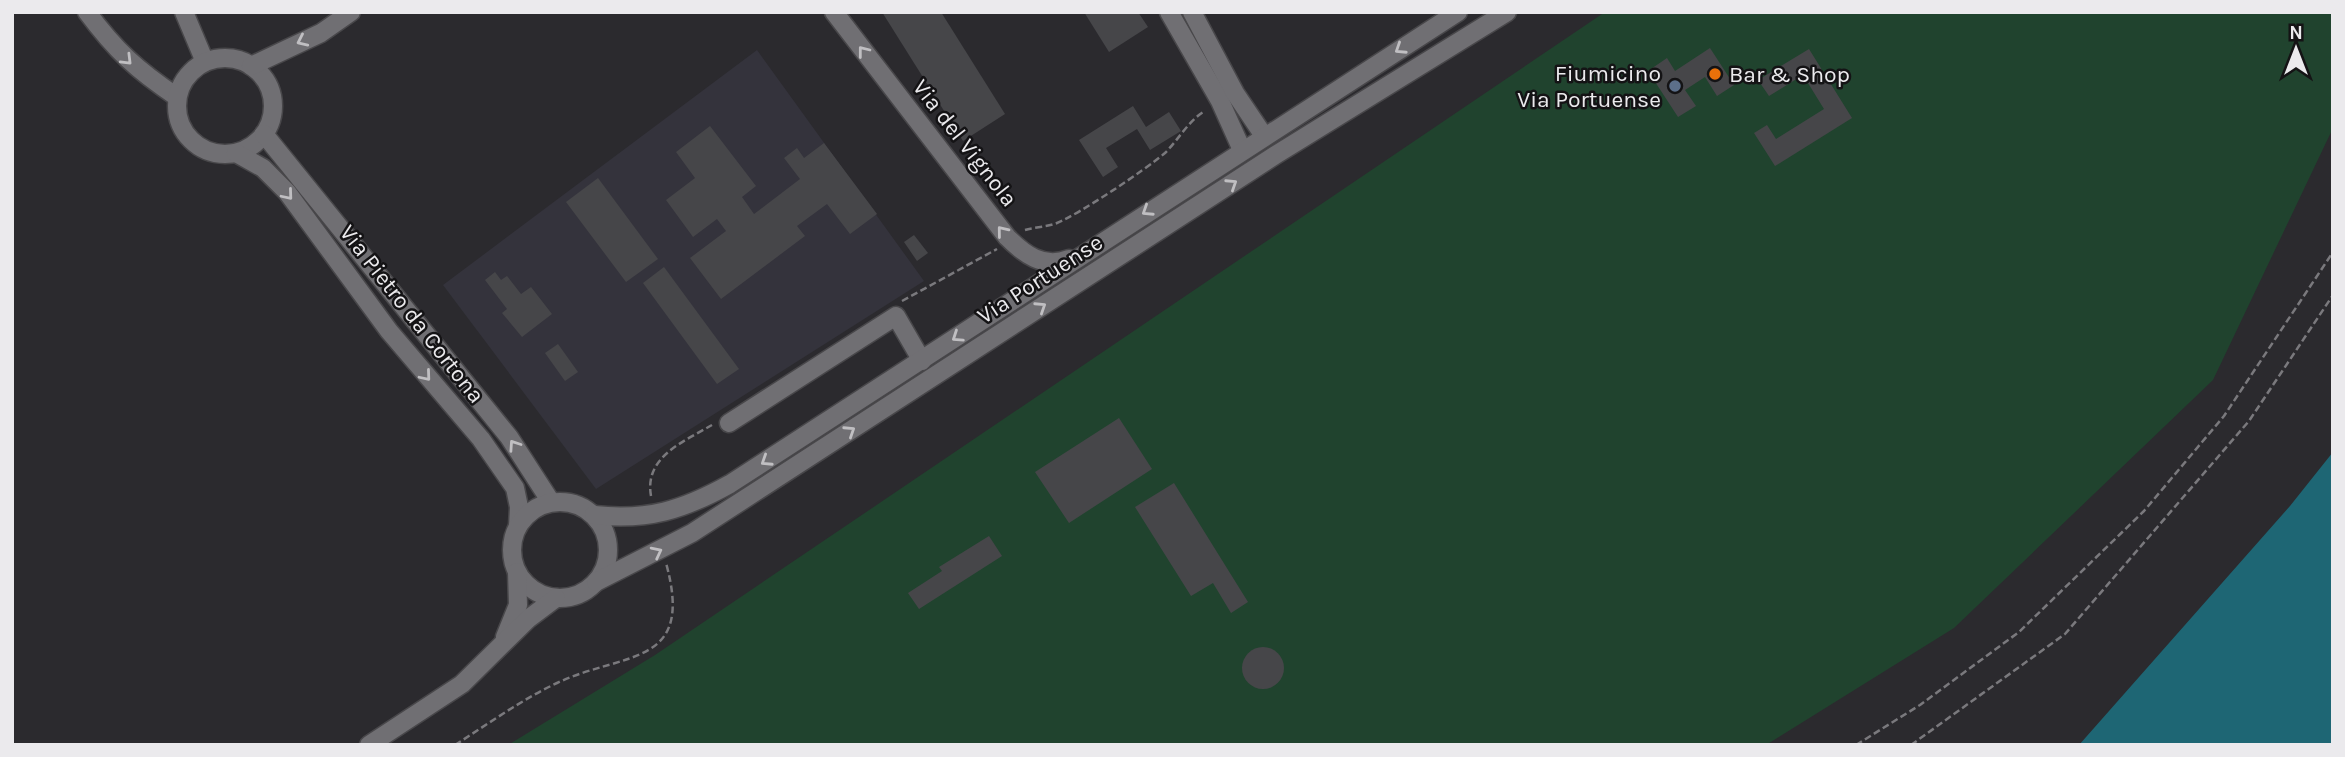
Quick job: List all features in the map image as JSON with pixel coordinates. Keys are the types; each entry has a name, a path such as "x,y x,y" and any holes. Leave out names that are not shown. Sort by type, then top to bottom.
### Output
{"street":[{"path":"87,12 110,43 135,68 177,97"},
{"path":"184,12 205,62"},
{"path":"251,66 321,33 351,12"},
{"name":"Via del Vignola","path":"834,12 1019,250 1046,262 1062,262 1082,254"},
{"path":"1169,12 1220,101 1242,150"},
{"path":"1192,12 1235,93 1264,136"},
{"name":"Via Portuense","path":"594,515 630,519 673,511 701,500 922,361 1082,254 1458,12"},
{"name":"Via Portuense","path":"596,582 692,533 1278,154 1507,12"},
{"path":"228,58 251,66 262,76 271,97 271,120 264,134 257,142 236,153 212,152 190,140 181,126 177,97 183,81 205,62 228,58"},
{"name":"Via Pietro da Cortona","path":"264,134 509,437 551,502"},
{"name":"Via Pietro da Cortona","path":"236,153 263,168 287,192 389,331 481,439 515,488 519,507 518,526"},
{"path":"729,423 896,316 922,361"},
{"path":"497,652 512,625 518,605 517,572 512,546 518,526 531,511 551,502 575,504 594,515 606,534 608,549 605,567 596,582 573,596 556,598 535,591 517,572"},
{"path":"369,745 462,684 528,619 556,598"}],"path":[{"path":"1856,745 1920,705 2019,632 2144,511 2224,416 2333,253"},
{"path":"1911,745 2065,634 2249,421 2333,295"}],"shaded area":[{"path":"757,50 924,281 596,489 443,285"}],"green space":[{"path":"1605,12 2333,12 2333,128 2213,380 1954,628 1766,745 508,745 655,655"}],"water":[{"path":"2333,452 2333,745 2079,745 2290,506"}],"building":[{"path":"882,12 941,12 1005,114 963,141"},
{"path":"1084,12 1138,12 1148,27 1109,52"},
{"path":"1710,48 1734,85 1717,96 1705,77 1685,90 1696,106 1678,117 1648,71 1667,58 1675,71"},
{"path":"1809,49 1852,118 1775,166 1754,133 1767,125 1776,139 1824,109 1803,75 1769,96 1758,80"},
{"path":"1133,106 1146,127 1169,112 1181,131 1150,150 1137,129 1106,148 1118,167 1103,177 1079,140"},
{"path":"710,126 756,186 742,197 754,214 800,179 784,158 797,148 804,158 824,143 877,214 850,234 827,204 797,226 805,236 721,299 690,258 726,231 717,219 693,237 666,200 695,178 676,152"},
{"path":"598,178 658,259 626,282 566,202"},
{"path":"914,235 928,253 917,261 904,242"},
{"path":"664,267 739,369 717,384 643,283"},
{"path":"495,272 501,280 507,276 521,294 531,287 552,314 522,337 502,313 507,309 485,280"},
{"path":"558,344 578,372 565,381 545,353"},
{"path":"1119,418 1152,469 1069,523 1035,472"},
{"path":"1174,483 1248,602 1231,613 1213,583 1191,596 1135,507"},
{"path":"989,536 1002,556 919,609 908,593 942,571 939,567"},
{"path":"1263,647 1278,653 1284,668 1278,683 1263,689 1248,683 1242,668 1248,653"}],"place":[{"name":"Bar & Shop","path":"1715,74"},
{"name":"Fiumicino Via Portuense","path":"1675,86"}]}
